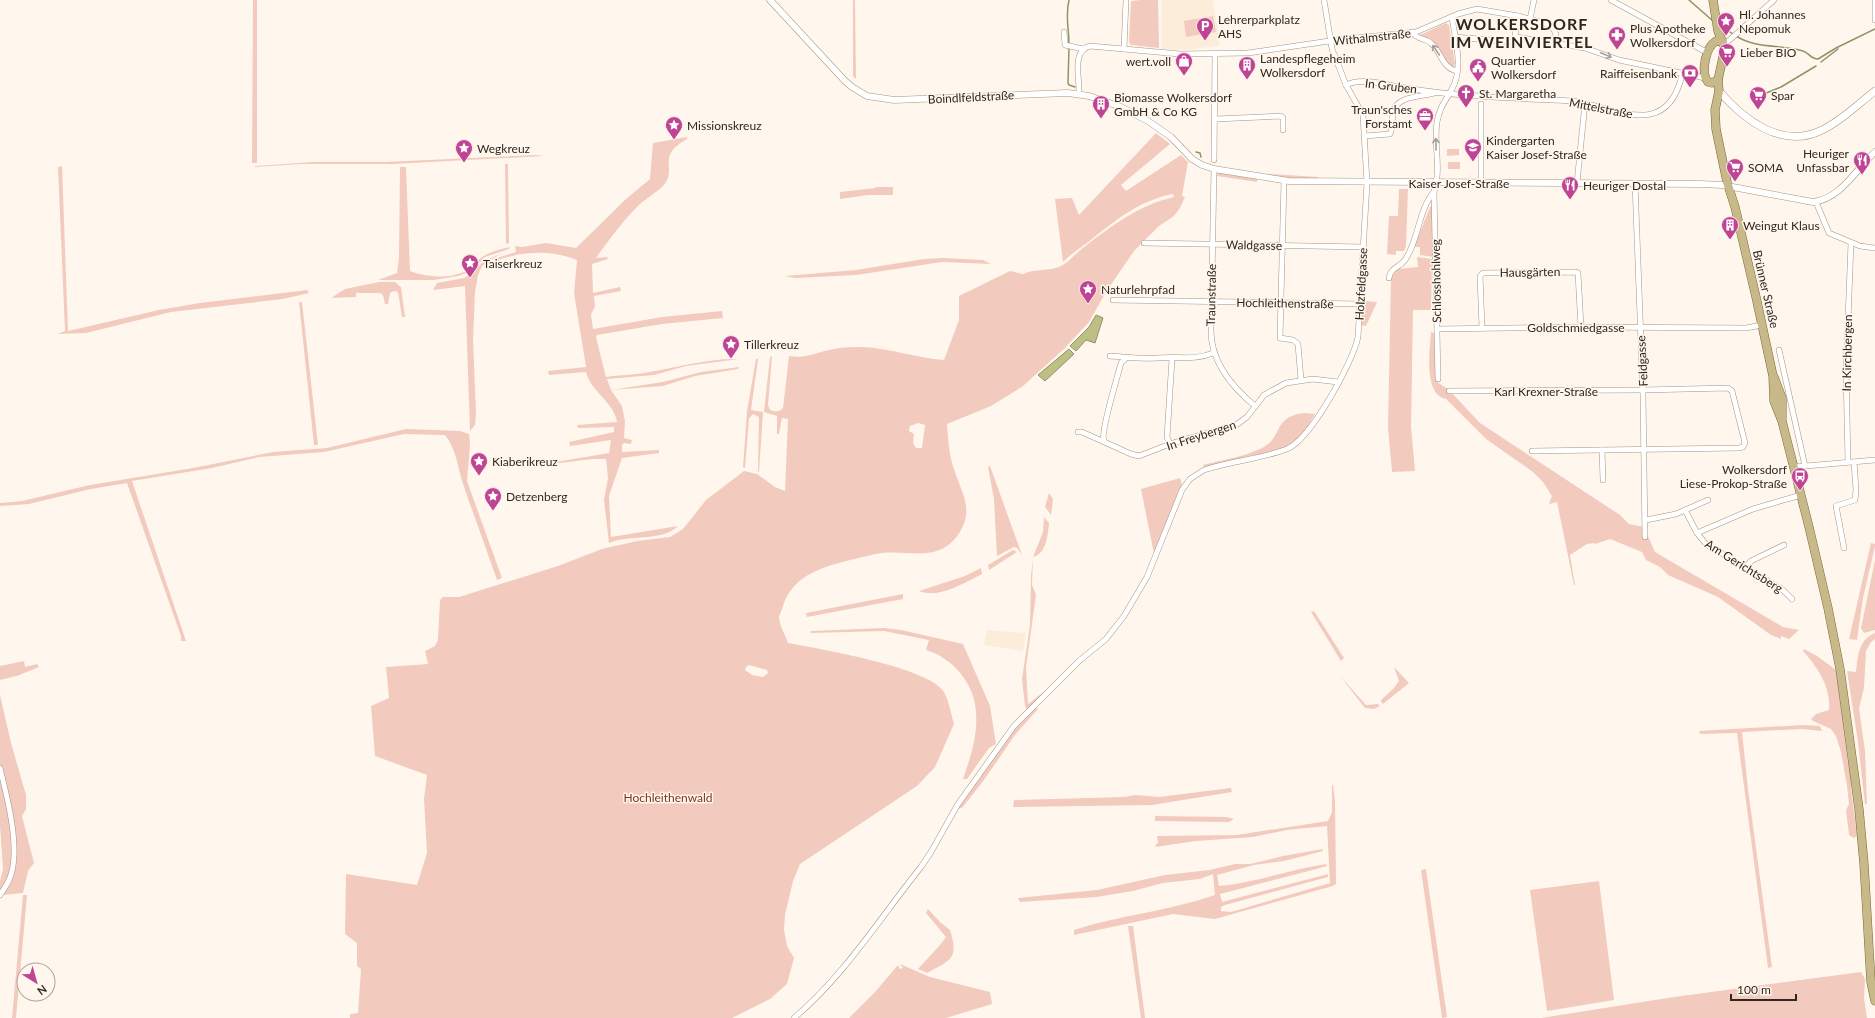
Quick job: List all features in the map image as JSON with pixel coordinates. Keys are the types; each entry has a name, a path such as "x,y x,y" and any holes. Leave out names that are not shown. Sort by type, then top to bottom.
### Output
{"main road":[{"path":"1713,0 1717,29 1708,53 1704,73 1707,81 1737,110 1756,125 1775,133 1799,136 1810,134 1823,130 1875,91"},
{"path":"1717,29 1726,42"},
{"path":"1713,43 1718,40 1726,42"},
{"name":"Brünner Straße","path":"1726,42 1718,80 1719,91 1715,120 1773,376 1774,401 1782,421 1825,592 1840,669 1859,809 1871,982 1875,1001"},
{"path":"1707,81 1715,82 1718,80"}],"street":[{"name":"Boindlfeldstraße","path":"770,0 852,88 867,96 894,100 965,96 1079,94 1110,102 1148,121 1171,137 1192,159"},
{"path":"1079,94 1078,57 1083,49 1090,46 1124,48 1126,0"},
{"name":"Holzfeldgasse","path":"794,1018 822,991 847,962 921,867 958,804 1014,726 1079,661 1106,639 1117,626 1132,604 1147,577 1176,501 1185,484 1194,475 1204,470 1281,451 1297,443 1310,428 1338,382 1355,350 1360,304 1367,183 1365,136 1362,113 1346,85 1330,41 1324,0"},
{"path":"1530,19 1534,0"},
{"path":"1611,0 1708,53"},
{"path":"1726,42 1774,0"},
{"path":"1875,0 1875,20"},
{"name":"Withalmstraße","path":"1124,48 1180,54 1248,54 1330,41 1424,30 1452,17 1477,9 1547,23 1553,27 1556,34 1554,44"},
{"path":"1455,37 1512,43 1515,41 1516,37 1518,16"},
{"name":"Schlosshohlweg","path":"1438,379 1434,192 1437,122 1441,107 1454,85 1458,63 1452,17"},
{"path":"1064,32 1065,45 1083,49"},
{"path":"1412,32 1417,38 1431,43 1448,68 1457,71"},
{"path":"1516,37 1585,48 1619,60 1707,81"},
{"path":"1214,160 1216,119 1215,55"},
{"name":"Mittelstraße","path":"1436,92 1585,103 1631,115 1658,112 1672,101 1677,92 1682,75"},
{"name":"In Gruben","path":"1346,85 1358,82 1375,83 1436,92"},
{"path":"1365,136 1390,134 1393,111 1397,105 1412,98 1436,92"},
{"path":"1577,183 1585,103"},
{"path":"1481,183 1482,104"},
{"path":"1216,119 1280,116 1283,118 1283,130"},
{"path":"1875,152 1838,192 1825,200 1816,202 1822,211 1828,232 1851,243 1867,248 1875,248"},
{"name":"Kaiser Josef-Straße","path":"1192,159 1202,165 1214,169 1284,181 1367,183 1701,184 1729,187 1800,201 1816,202"},
{"name":"Traunstraße","path":"1214,169 1211,302 1211,338 1213,353 1232,384 1254,406"},
{"path":"1284,181 1280,338 1293,340 1298,344 1300,380"},
{"name":"Feldgasse","path":"1635,183 1643,390 1646,537"},
{"path":"1389,278 1392,270 1405,260 1422,215 1434,192"},
{"name":"Waldgasse","path":"1144,243 1364,247"},
{"name":"In Kirchbergen","path":"1844,548 1836,506 1855,500 1856,490 1851,462 1846,371 1851,243"},
{"name":"Hausgärten","path":"1482,328 1480,278 1482,274 1576,272 1578,273 1581,327"},
{"name":"Hochleithenstraße","path":"1113,300 1360,304"},
{"name":"Goldschmiedgasse","path":"1437,329 1581,327 1746,328 1762,325"},
{"path":"1779,350 1805,466"},
{"path":"1110,356 1126,358 1195,359 1213,353"},
{"path":"1104,440 1102,435 1105,422 1121,363 1126,358"},
{"path":"1170,444 1167,437 1172,358"},
{"name":"In Freybergen","path":"1078,432 1104,440 1137,456 1170,444 1236,425 1247,417 1264,394 1277,386 1300,380 1338,382"},
{"name":"Karl Krexner-Straße","path":"1449,391 1731,389 1744,443 1743,446 1739,448 1644,450"},
{"path":"1602,450 1603,480"},
{"path":"1532,451 1644,450"},
{"path":"1794,467 1875,460"},
{"path":"1697,533 1753,509 1801,495"},
{"path":"1646,520 1685,510 1708,500"},
{"name":"Am Gerichtsberg","path":"1685,510 1697,533 1706,544 1785,591 1792,599"},
{"path":"1745,568 1751,561 1784,545"},
{"path":"0,768 12,822 14,856 10,879 0,895"}],"shaded area":[{"path":"1162,0 1213,0 1220,45 1189,50 1162,49"},
{"path":"1096,315 1103,318 1095,343 1086,340 1076,351 1070,346 1089,327"},
{"path":"1069,349 1074,354 1045,381 1038,375"},
{"path":"987,630 1026,633 1023,651 984,645"}],"green space":[{"path":"253,0 257,0 257,163 252,163"},
{"path":"853,0 855,0 856,79 853,76"},
{"path":"1158,0 1159,48 1131,45 1129,42 1131,1"},
{"path":"1213,16 1216,32 1186,37 1184,21"},
{"path":"1446,23 1449,25 1455,64 1452,68 1449,67 1431,41 1418,36"},
{"name":"Hochleithenwald","path":"1156,133 1170,144 1121,185 1126,191 1181,155 1188,162 1182,196 1185,197 1180,208 1174,216 1159,226 1134,251 1106,292 1089,322 1065,348 1023,386 991,406 947,424 951,458 966,506 965,522 953,541 945,548 925,553 879,553 832,565 812,573 802,579 794,586 783,606 779,620 788,643 872,660 918,675 934,683 944,692 949,703 954,724 935,767 917,786 800,864 793,881 785,915 784,930 787,946 794,958 787,984 770,999 732,1018 350,1018 350,1014 358,1013 361,969 357,966 357,943 345,934 346,874 417,885 427,853 424,799 427,775 375,756 371,706 389,698 386,667 428,664 425,651 435,646 438,640 440,600 443,597 459,597 558,566 602,549 637,541 670,537 683,529 706,500 744,471 757,474 775,487 785,491 788,419 782,418 779,434 777,434 777,416 764,412 770,357 772,356 768,405 770,410 776,411 783,408 789,356 802,357 837,348 862,347 883,349 944,360 959,320 959,296 1010,271 1023,274 1061,266 1080,250 1126,217 1149,205 1174,197 1173,194 1161,197 1130,211 1063,262 1055,199 1072,198 1079,215","holes":["918,423 925,425 922,448 916,448 913,443 914,434 909,431 910,426","749,665 767,670 768,673 763,677 752,675 745,670"]},
{"path":"687,137 687,139 677,145 669,157 668,179 664,185 631,213 596,258 607,257 608,259 592,264 593,293 620,287 621,291 594,296 595,307 591,314 593,329 662,317 722,311 723,318 662,324 597,335 596,337 606,377 644,373 705,361 739,359 686,366 654,375 607,379 611,390 622,406 625,421 624,438 632,440 631,444 624,443 622,445 622,452 659,450 659,453 622,458 609,496 611,537 678,526 671,531 655,536 617,540 609,543 604,500 608,478 606,459 593,459 526,467 609,453 611,440 570,446 569,442 614,432 614,427 578,428 577,425 617,422 612,409 593,385 586,372 549,375 548,371 586,367 574,293 577,260 548,253 527,253 498,260 497,258 516,252 515,246 522,247 546,243 576,248 626,199 650,179 653,143"},
{"path":"1447,149 1459,149 1459,155 1447,156"},
{"path":"536,155 544,156 392,164 302,164 255,167 313,162 385,162"},
{"path":"1448,162 1460,162 1460,169 1448,169"},
{"path":"505,164 508,164 509,243 506,244"},
{"path":"62,166 68,331 159,310 200,303 307,290 309,293 283,299 171,312 86,333 57,334 65,331 58,167"},
{"path":"400,167 406,167 410,271 431,276 454,275 467,270 479,259 488,254 510,247 509,249 485,257 469,272 458,276 434,280 378,280 397,273 399,258"},
{"path":"1218,172 1257,179 1257,182 1217,176"},
{"path":"1268,174 1318,177 1318,179 1292,179 1268,176"},
{"path":"876,187 893,187 893,195 868,195 840,199 840,192"},
{"path":"1399,189 1408,189 1406,246 1404,251 1396,251 1396,255 1387,254 1389,216 1398,216"},
{"path":"1432,206 1434,257 1420,255 1420,247 1414,247 1430,207"},
{"path":"503,253 482,266 478,275 475,292 473,340 476,413 475,425 470,431 465,286 433,290 437,283 464,278 472,273 484,261"},
{"path":"1417,257 1432,259 1431,310 1413,310 1411,427 1415,471 1392,472 1388,428 1391,277 1398,269 1418,267"},
{"path":"943,258 983,260 991,264 942,262 856,275 795,278 785,276 856,270 924,259"},
{"path":"379,282 395,282 401,287 405,317 402,317 398,292 394,291 390,293 388,304 385,304 383,295 380,293 356,293 356,297 331,298 345,289"},
{"path":"1363,301 1377,302 1366,326 1361,325"},
{"path":"299,302 302,302 318,445 314,445"},
{"path":"1431,332 1434,333 1436,381 1449,390 1480,423 1620,515 1629,524 1644,527 1655,552 1783,627 1799,630 1789,639 1781,636 1781,639 1771,635 1718,597 1668,575 1660,567 1646,560 1642,552 1610,539 1595,544 1587,544 1570,555 1574,585 1557,502 1549,504 1552,496 1543,482 1533,472 1486,439 1446,399 1439,396 1434,389 1431,380 1429,359"},
{"path":"756,359 758,359 751,410 763,412 759,472 759,417 753,414 749,419 745,468 743,467 747,411"},
{"path":"739,367 738,369 695,376 663,386 611,390 663,382 701,372"},
{"path":"1305,413 1315,414 1301,435 1287,446 1281,449 1204,468 1203,465 1240,456 1262,448 1269,443 1287,418"},
{"path":"406,429 460,431 469,434 470,445 467,481 502,578 497,580 463,484 452,446 445,435 404,434 324,452 259,457 212,468 132,481 186,641 181,641 181,636 127,483 91,489 29,504 0,506 0,503 22,501 90,485 193,468 273,452 327,448"},
{"path":"990,466 1022,555 1017,548 1014,547 997,556 994,499 988,467"},
{"path":"1180,478 1182,485 1154,554 1141,489"},
{"path":"1049,493 1053,499 1051,515 1045,507"},
{"path":"1044,517 1049,523 1046,543 1041,552 1033,557 1043,532"},
{"path":"1871,543 1875,544 1875,546 1863,598 1857,640 1849,639"},
{"path":"1013,550 1017,552 989,570 988,565"},
{"path":"1033,559 1032,585 1036,595 1026,667 1028,704 1055,683 1027,710 1025,706 1022,679 1030,625 1031,575"},
{"path":"1875,560 1875,630 1864,633 1861,628"},
{"path":"981,568 982,574 943,592 927,593 919,591 965,576"},
{"path":"903,594 903,599 807,617 806,613"},
{"path":"1314,611 1344,658 1341,661 1311,612"},
{"path":"884,628 901,630 963,644 990,706 996,744 989,748 967,779 963,779 975,738 975,702 967,682 961,674 945,659 926,650 929,640 884,631 811,633 811,631"},
{"path":"1875,633 1875,639 1871,642 1866,651 1864,688 1859,708 1865,751 1867,804 1865,804 1858,742 1847,671 1856,672 1858,654 1862,644 1869,636"},
{"path":"1804,649 1817,656 1836,670 1851,777 1857,836 1854,838 1849,835 1846,810 1849,804 1847,786 1841,752 1836,736 1831,729 1811,719 1816,714 1829,710 1828,693 1822,678 1814,664 1803,651"},
{"path":"24,661 25,667 37,664 39,667 17,676 0,680 0,666"},
{"path":"1394,667 1409,683 1383,704 1381,700 1399,681"},
{"path":"1340,676 1366,705 1378,704 1380,706 1374,709 1365,708"},
{"path":"0,695 11,743 26,795 26,809 22,816 34,863 28,871 23,893 4,895 0,892 0,881 3,869 0,826"},
{"path":"1036,707 1038,709 1015,735 984,780 962,808 957,809 1011,733"},
{"path":"1803,725 1820,726 1822,731 1802,729 1742,732 1748,789 1772,967 1768,968 1737,733 1700,734 1699,731"},
{"path":"1332,785 1335,801 1336,884 1333,886 1215,919 1173,914 1074,935 1074,930 1091,925 1180,905 1215,895 1213,874 1200,879 1163,883 1133,891 1097,897 1020,902 1018,898 1097,890 1165,875 1209,870 1235,864 1250,864 1323,849 1323,851 1284,861 1254,865 1217,875 1219,886 1246,882 1313,866 1326,864 1327,866 1220,894 1222,902 1328,874 1328,877 1225,905 1221,907 1221,911 1231,912 1330,883 1327,826 1287,830 1253,837 1196,841 1155,847 1158,842 1157,836 1237,835 1328,821 1332,812"},
{"path":"1231,788 1232,792 1152,805 1013,807 1014,800 1125,797 1135,795 1159,797"},
{"path":"1155,816 1226,817 1234,819 1229,822 1155,821"},
{"path":"1426,869 1447,1017 1442,1018 1421,870"},
{"path":"1599,881 1614,1000 1547,1011 1530,890"},
{"path":"23,895 27,895 21,962 17,962"},
{"path":"928,909 950,930 954,947 951,958 927,973 918,969 946,937 926,913"},
{"path":"1128,926 1133,926 1145,1018 1141,1018"},
{"path":"900,964 930,977 990,992 992,1004 946,1018 849,1018 875,992 898,965 900,969 903,968"},
{"path":"1861,972 1865,979 1864,998 1867,1018 1541,1018 1674,997"},
{"path":"16,973 16,1002 17,1002 16,1018 12,1018"}],"waterway":[{"path":"1069,0 1067,17 1069,44"},
{"path":"1689,0 1713,21"},
{"path":"1721,26 1733,34"},
{"path":"1736,36 1760,45 1803,51 1818,59 1836,48 1875,29"},
{"path":"1069,47 1068,83 1069,85 1075,87"},
{"path":"1821,62 1838,49"},
{"path":"1764,94 1781,87 1816,66"},
{"path":"1196,152 1200,153 1201,157"}],"place":[{"name":"Hl. Johannes Nepomuk","path":"1726,36"},
{"name":"Lehrerparkplatz AHS","path":"1205,41"},
{"name":"Plus Apotheke Wolkersdorf","path":"1617,50"},
{"name":"Lieber BIO","path":"1727,67"},
{"name":"wert.voll","path":"1184,76"},
{"name":"Landespflegeheim Wolkersdorf","path":"1247,80"},
{"name":"Quartier Wolkersdorf","path":"1478,82"},
{"name":"Raiffeisenbank","path":"1690,88"},
{"name":"St. Margaretha","path":"1466,108"},
{"name":"Spar","path":"1758,110"},
{"name":"Biomasse Wolkersdorf GmbH & Co KG","path":"1101,119"},
{"name":"Traun'sches Forstamt","path":"1425,131"},
{"name":"Missionskreuz","path":"674,140"},
{"name":"Kindergarten Kaiser Josef-Straße","path":"1473,162"},
{"name":"Wegkreuz","path":"464,163"},
{"name":"Heuriger Unfassbar","path":"1862,175"},
{"name":"SOMA","path":"1735,182"},
{"name":"Heuriger Dostal","path":"1570,200"},
{"name":"Weingut Klaus","path":"1730,240"},
{"name":"Taiserkreuz","path":"470,278"},
{"name":"Naturlehrpfad","path":"1088,304"},
{"name":"Tillerkreuz","path":"731,359"},
{"name":"Kiaberikreuz","path":"479,476"},
{"name":"Wolkersdorf Liese-Prokop-Straße","path":"1800,491"},
{"name":"Detzenberg","path":"493,511"}],"district":[{"name":"WOLKERSDORF IM WEINVIERTEL","path":"1522,32"}]}
